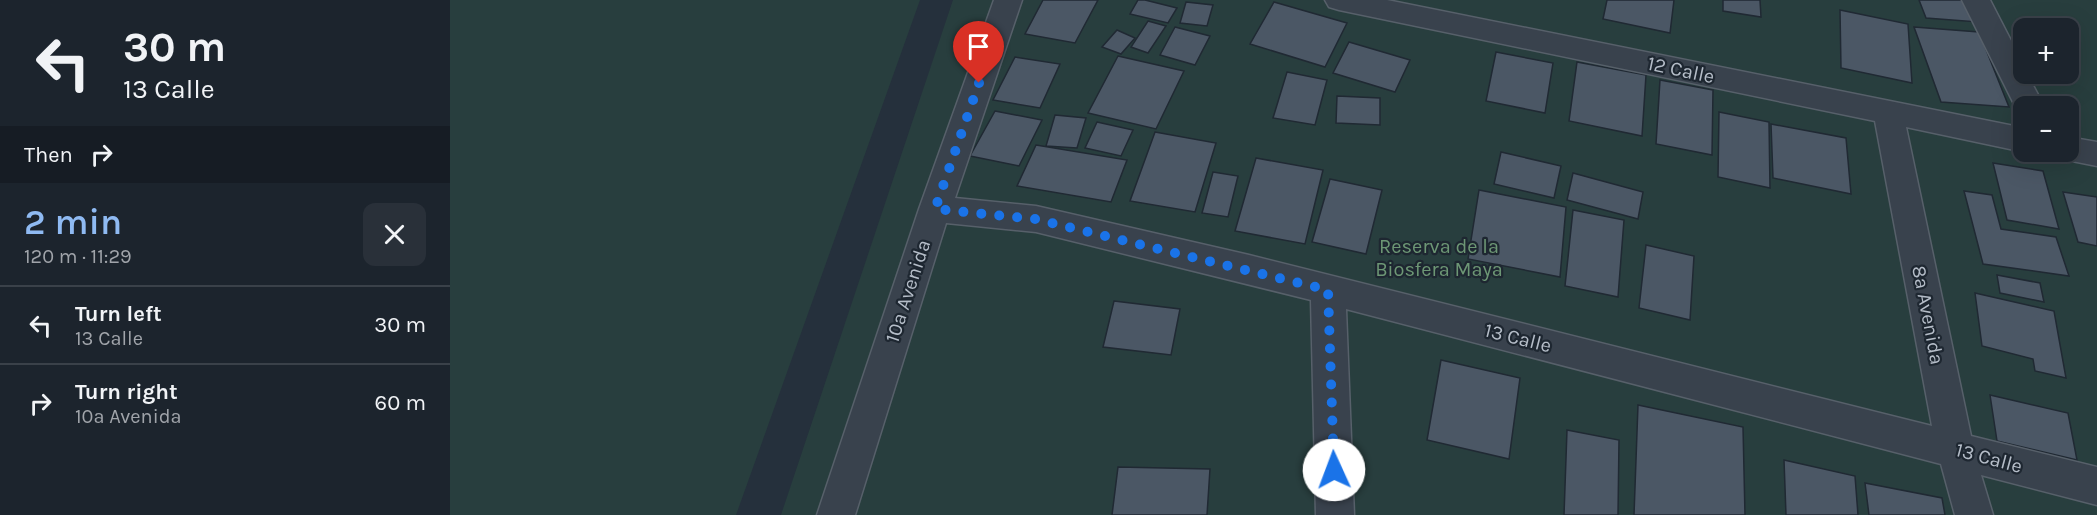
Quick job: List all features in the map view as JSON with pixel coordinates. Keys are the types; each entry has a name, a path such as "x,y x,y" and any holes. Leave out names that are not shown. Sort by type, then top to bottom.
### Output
{"street":[{"name":"10a Avenida","path":"836,515 935,209 1008,0"},
{"name":"12 Calle","path":"1339,0 2013,138"},
{"path":"1976,0 2024,96"},
{"name":"8a Avenida","path":"1888,113 1955,449 1974,515"},
{"path":"2079,151 2097,154"},
{"name":"13 Calle","path":"935,209 1035,219 1328,290 2097,486"},
{"path":"1328,290 1335,515"}],"green space":[{"path":"450,0 920,0 736,515 450,515"},
{"name":"Reserva de la Biosfera Maya","path":"953,0 2097,0 2097,515 781,515"}],"building":[{"path":"1043,0 1098,0 1075,43 1025,34"},
{"path":"1138,0 1177,8 1168,23 1130,14"},
{"path":"1607,0 1674,0 1670,33 1603,19"},
{"path":"1723,0 1760,0 1761,17 1723,11"},
{"path":"1919,0 1969,0 1978,22 1926,18"},
{"path":"1186,2 1213,5 1207,26 1180,23"},
{"path":"1274,2 1347,23 1325,67 1250,44"},
{"path":"1840,10 1908,24 1912,83 1841,68"},
{"path":"1148,21 1166,26 1148,53 1131,47"},
{"path":"1175,27 1210,36 1195,65 1160,55"},
{"path":"1914,27 1979,32 2009,107 1941,102"},
{"path":"1117,30 1135,38 1121,54 1102,47"},
{"path":"1349,42 1410,60 1395,92 1333,73"},
{"path":"1496,52 1553,63 1545,113 1486,101"},
{"path":"1118,56 1184,71 1156,129 1088,113"},
{"path":"1015,57 1060,64 1040,108 993,100"},
{"path":"1577,62 1646,75 1642,136 1569,121"},
{"path":"1287,72 1327,80 1315,125 1273,118"},
{"path":"1660,80 1713,90 1712,155 1656,144"},
{"path":"1337,96 1380,98 1380,125 1336,123"},
{"path":"995,111 1042,120 1019,166 970,156"},
{"path":"1719,112 1769,122 1770,188 1718,177"},
{"path":"1055,115 1086,118 1077,148 1046,146"},
{"path":"1097,122 1133,130 1121,156 1085,148"},
{"path":"1771,124 1846,138 1851,194 1773,178"},
{"path":"1155,132 1216,143 1195,212 1130,201"},
{"path":"1036,145 1127,160 1111,202 1017,186"},
{"path":"1501,152 1561,166 1554,198 1494,184"},
{"path":"1256,158 1323,170 1305,244 1235,231"},
{"path":"1993,163 2043,171 2059,229 2007,220"},
{"path":"1213,172 1238,176 1228,217 1202,213"},
{"path":"1573,173 1643,192 1638,219 1567,200"},
{"path":"1330,179 1382,190 1366,254 1312,242"},
{"path":"1479,190 1566,207 1560,277 1468,259"},
{"path":"1964,191 1992,195 2001,229 2056,237 2069,276 1983,264"},
{"path":"2063,192 2097,197 2097,246 2078,242"},
{"path":"1573,210 1624,220 1618,297 1565,286"},
{"path":"1646,245 1694,256 1690,320 1639,308"},
{"path":"1997,275 2040,283 2044,302 2000,293"},
{"path":"1975,293 2054,311 2066,378 2035,371 2033,359 1982,346"},
{"path":"1114,301 1180,309 1171,355 1103,347"},
{"path":"1441,360 1520,378 1509,459 1427,440"},
{"path":"1990,395 2068,413 2077,460 1997,441"},
{"path":"1638,405 1743,427 1745,515 1634,515"},
{"path":"1567,430 1619,440 1618,515 1564,515"},
{"path":"1784,460 1855,476 1858,515 1786,515"},
{"path":"1118,467 1210,469 1207,515 1112,515"},
{"path":"1865,483 1942,498 1945,515 1869,515"}],"route":[{"path":"979,83 935,209 1035,219 1249,269 1328,290 1334,470"}]}
